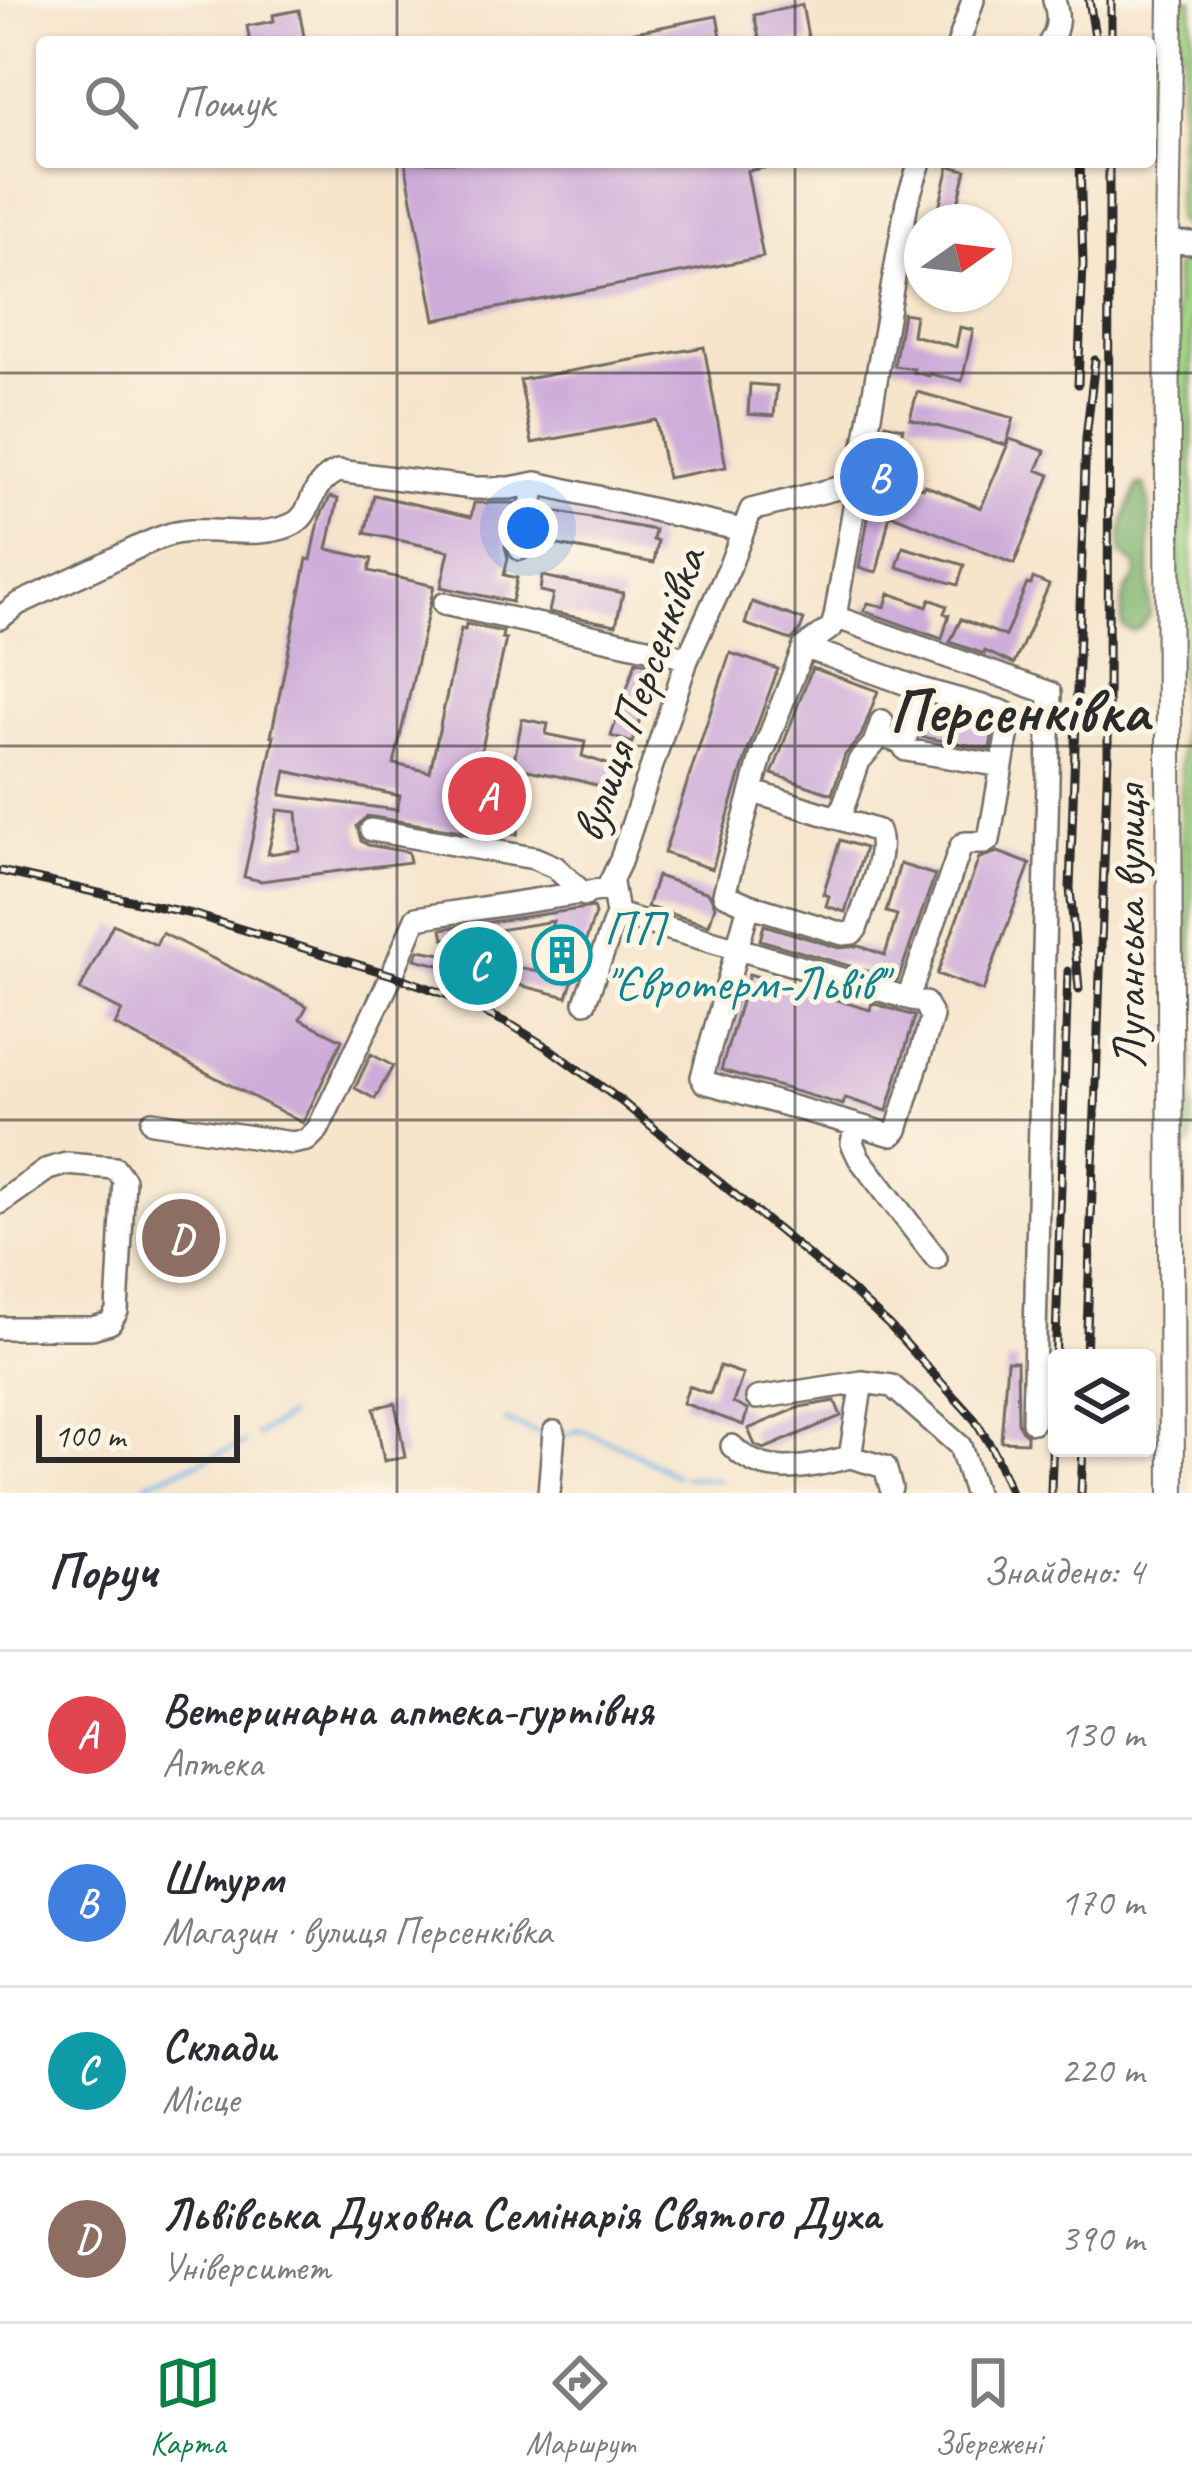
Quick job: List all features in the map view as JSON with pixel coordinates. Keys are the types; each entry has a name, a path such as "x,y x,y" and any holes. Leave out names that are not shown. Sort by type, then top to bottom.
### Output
{"main road":[{"name":"Луганська вулиця","path":"1171,0 1180,243 1179,1482"}],"street":[{"path":"961,36 973,0"},
{"path":"1054,0 1057,36"},
{"path":"754,792 882,836 852,933 842,934 724,894 763,753 804,647 832,627 836,617 907,202 918,168"},
{"path":"0,617 18,604 172,534 252,532 290,525 305,515 322,481 338,471 473,488 536,483 742,530"},
{"path":"520,548 536,483"},
{"name":"вулиця Персенківка","path":"152,1122 292,1143 307,1140 318,1130 346,1073 416,918 607,889 687,660 751,510 859,483"},
{"path":"444,604 687,660"},
{"path":"836,617 1049,693 1033,1422"},
{"path":"804,647 1007,714 1010,720 987,843 961,846 908,998"},
{"path":"902,742 921,689"},
{"path":"839,819 859,761 868,754 880,728 906,750 1002,766"},
{"path":"371,830 534,858 555,867 585,895"},
{"path":"585,1003 617,914 612,883"},
{"path":"617,914 738,948 925,1003 932,1018 897,1130 887,1135 704,1082 702,1077 738,948 749,905"},
{"path":"856,1126 852,1143 859,1158 936,1258"},
{"path":"0,1203 48,1169 66,1163 115,1168 124,1180 118,1311 110,1323 92,1328 0,1328"},
{"path":"757,1398 862,1382 892,1386 960,1446 975,1493"},
{"path":"850,1457 862,1382"},
{"path":"549,1493 554,1432"},
{"path":"732,1446 743,1458 768,1468 850,1457 885,1467 891,1488"}],"green space":[{"path":"1179,0 1192,0 1192,229 1177,220 1183,51"},
{"path":"1192,255 1192,1142 1186,1148 1175,267"},
{"path":"1138,485 1144,485 1149,504 1150,615 1132,631 1123,627 1122,612 1125,593 1137,575 1136,565 1121,554 1121,545"}],"building":[{"path":"802,5 808,36 759,36 754,15"},
{"path":"299,10 304,36 249,36 247,26 274,21 273,15"},
{"path":"717,16 721,36 615,36"},
{"path":"406,168 763,168 747,171 763,257 435,320"},
{"path":"949,168 966,170 958,204 940,204"},
{"path":"903,313 915,315 912,335 956,347 960,327 973,330 962,381 894,366"},
{"path":"704,347 726,467 667,478 656,420 532,443 520,380"},
{"path":"750,384 777,386 774,416 748,414"},
{"path":"917,392 1014,418 1006,445 910,419"},
{"path":"885,424 903,428 892,482 924,485 981,508 1010,439 1045,451 1037,470 1050,475 1014,564 890,514 877,572 859,568"},
{"path":"374,495 471,517 474,503 516,503 505,547 504,575 517,578 512,602 441,587 449,551 365,533"},
{"path":"330,497 338,499 327,549 372,559 369,571 434,586 394,764 430,772 461,629 466,624 503,632 506,639 478,766 471,764 467,784 525,797 517,835 488,829 487,835 367,816 357,826 361,841 408,852 410,862 261,881 244,877 307,559 311,560 320,517","holes":["286,771 400,796 397,810 281,795","278,810 297,812 300,850 268,854"]},
{"path":"548,510 655,530 654,563 537,541"},
{"path":"903,547 964,565 958,585 897,567"},
{"path":"542,576 623,593 616,625 549,612 553,594 540,591"},
{"path":"1033,578 1049,585 1014,664 950,642 961,619 1005,636"},
{"path":"889,593 927,607 930,599 947,606 942,639 864,611 868,603 885,607"},
{"path":"752,602 804,620 800,631 791,640 745,624"},
{"path":"730,653 778,669 712,869 664,853"},
{"path":"636,661 657,666 632,743 611,736"},
{"path":"812,668 878,691 861,736 845,755 832,794 772,774"},
{"path":"930,710 994,725 990,749 922,737"},
{"path":"522,719 548,724 546,734 585,742 582,756 623,769 617,791 513,767"},
{"path":"840,840 865,848 845,912 826,906 829,896 823,894"},
{"path":"998,852 1030,864 983,991 937,974 979,858"},
{"path":"900,864 935,875 898,980 760,940 764,925 839,948 859,946 885,955 897,915 886,912"},
{"path":"657,876 709,893 715,906 709,925 647,907"},
{"name":"ПП \"Євротерм-Львів\"","path":"593,907 595,914 567,997 415,959 419,950 538,971 553,921 444,939 442,929"},
{"path":"113,924 156,945 162,933 307,1006 300,1019 342,1040 303,1123 115,1025 122,1011 80,990"},
{"path":"749,974 870,1010 872,1003 915,1016 887,1111 845,1098 843,1105 721,1070"},
{"path":"371,1054 393,1066 375,1099 355,1088"},
{"path":"1007,1361 1017,1361 1018,1422 1027,1442 1001,1441"},
{"path":"720,1366 743,1374 733,1403 748,1410 743,1425 683,1403 689,1386 710,1394"},
{"path":"835,1401 841,1416 764,1449 755,1445 748,1429 800,1407"},
{"path":"395,1403 405,1457 384,1461 374,1408"}],"waterway":[{"path":"257,1435 288,1416"},
{"path":"506,1421 543,1435"},
{"path":"561,1436 581,1430 676,1476"},
{"path":"133,1493 245,1443"},
{"path":"684,1477 719,1480"}],"railway":[{"path":"1089,0 1095,36"},
{"path":"1111,0 1111,36"},
{"path":"1078,384 1083,264 1080,168"},
{"path":"1086,1349 1108,754 1109,168"},
{"path":"1079,989 1070,888 1086,438 1095,360"},
{"path":"0,871 192,914 392,975 513,1026 621,1101 891,1327 975,1420 1011,1493"},
{"path":"1051,1493 1068,971"},
{"path":"1081,1493 1083,1457"}],"place":[{"name":"Штурм","path":"879,477"},
{"name":"Ветеринарна аптека-гуртівня","path":"487,796"},
{"name":"ПП \"Євротерм-Львів\"","path":"562,955"},
{"name":"Склади","path":"478,966"},
{"name":"Львівська Духовна Семінарія Святого Духа","path":"181,1238"}],"district":[{"name":"Персенківка","path":"1019,710"}]}
